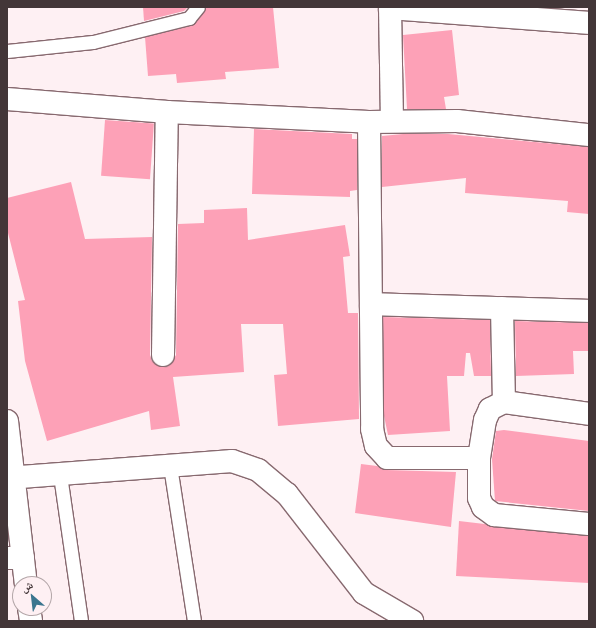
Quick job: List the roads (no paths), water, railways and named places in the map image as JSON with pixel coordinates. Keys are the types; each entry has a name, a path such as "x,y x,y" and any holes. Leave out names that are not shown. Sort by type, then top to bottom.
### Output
{"street":[{"path":"392,121 390,7 589,22"},
{"path":"7,99 167,112 370,122 457,121 589,135"},
{"path":"163,356 167,112"},
{"path":"370,122 372,429 376,446 387,458 479,458"},
{"path":"371,304 589,311"},
{"path":"502,308 504,402"},
{"path":"589,414 504,402 490,409 485,420 479,458 479,498 483,508 494,515 589,524"},
{"path":"7,421 15,558 23,576"},
{"path":"10,478 232,461 258,470 287,494 364,593 412,621"}],"lane":[{"path":"7,51 93,42 189,18 198,7"},
{"path":"170,466 194,621"},
{"path":"60,475 81,621"}]}
